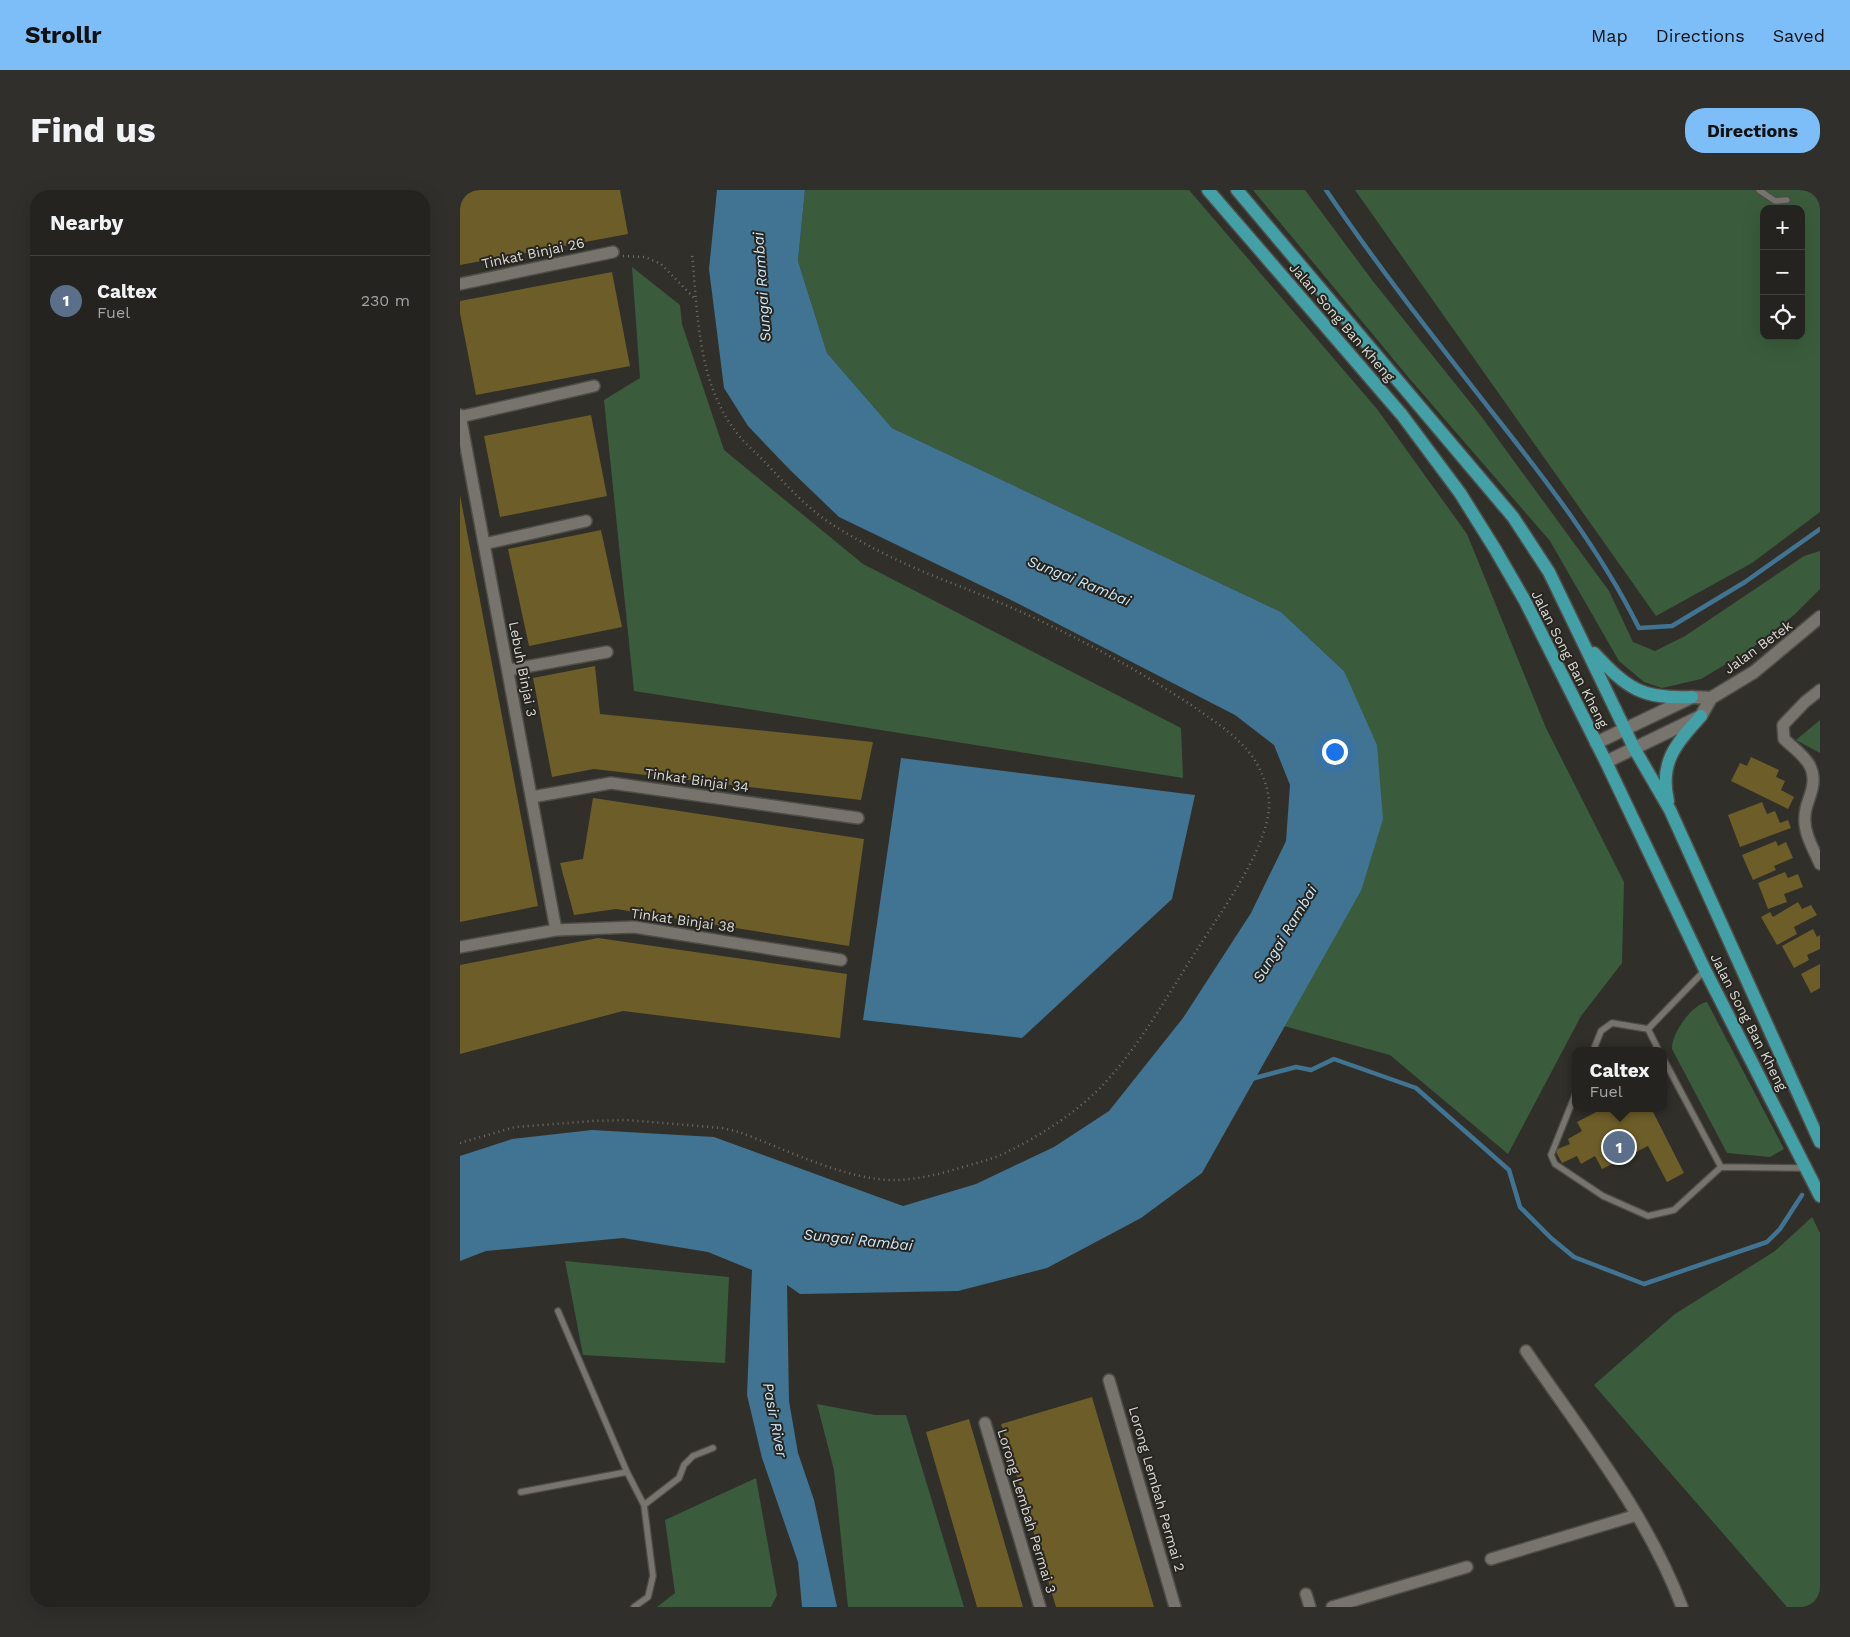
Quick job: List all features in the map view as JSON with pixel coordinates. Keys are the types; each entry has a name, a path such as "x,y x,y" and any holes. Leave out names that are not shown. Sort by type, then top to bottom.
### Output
{"main road":[{"name":"Jalan Song Ban Kheng","path":"1208,190 1402,414 1460,493 1525,601 1606,762 1705,970 1820,1196"},
{"name":"Jalan Song Ban Kheng","path":"1237,190 1513,517 1549,572 1587,646 1634,748 1670,810 1820,1142"},
{"path":"1587,646 1608,667 1645,694 1664,698 1692,697"},
{"path":"1670,810 1665,788 1668,761 1674,748 1702,716"}],"street":[{"name":"Tinkat Binjai 26","path":"460,284 613,252"},
{"path":"460,416 594,386"},
{"name":"Lebuh Binjai 3","path":"460,416 556,930"},
{"path":"484,544 586,521"},
{"name":"Jalan Betek","path":"1711,698 1754,672 1820,617"},
{"path":"508,670 607,652"},
{"path":"1820,690 1805,702 1783,725 1784,739 1809,762 1814,773 1813,788 1804,816 1808,837 1820,864"},
{"path":"1596,742 1692,697 1711,698 1702,716 1606,762"},
{"name":"Tinkat Binjai 34","path":"532,797 611,783 858,818"},
{"name":"Tinkat Binjai 38","path":"460,947 556,930 634,927 841,960"},
{"path":"1526,1350 1638,1515 1676,1589 1682,1607"},
{"name":"Lorong Lembah Permai 2","path":"1110,1380 1175,1607"},
{"name":"Lorong Lembah Permai 3","path":"985,1423 1040,1607"},
{"path":"1491,1559 1638,1515"},
{"path":"1332,1607 1466,1567"},
{"path":"1306,1594 1310,1607"}],"lane":[{"path":"1759,190 1775,201 1787,200"},
{"path":"1648,1029 1705,970"},
{"path":"1595,1047 1601,1031 1612,1023 1648,1029"},
{"path":"1648,1029 1657,1047"},
{"path":"1667,1066 1721,1168"},
{"path":"1572,1102 1551,1155 1555,1164 1603,1196 1648,1216 1674,1210 1721,1168 1806,1168"},
{"path":"558,1311 627,1472 644,1505 653,1576 648,1597 634,1607"},
{"path":"644,1505 679,1478 684,1465 693,1456 713,1448"},
{"path":"521,1492 627,1472"}],"path":[{"path":"613,252 628,258 645,257 661,264 697,301"},
{"path":"460,1144 515,1127 626,1120 722,1128 740,1132 841,1171 877,1179 896,1180 936,1175 997,1157 1021,1145 1072,1112 1100,1088 1135,1046 1248,866 1267,819 1269,801 1265,778 1252,757 1238,740 1215,721 1136,670 1006,605 893,558 830,523 800,498 734,430 720,406 708,375 701,343 692,254"}],"green space":[{"path":"805,190 1189,190 1377,409 1467,534 1546,728 1624,882 1622,963 1581,1016 1508,1154 1390,1055 1284,1026 1361,891 1344,671 1281,612 892,428 827,353 798,261"},
{"path":"1253,190 1305,190 1372,280 1481,416 1609,591 1633,642 1655,651 1685,636 1804,556 1820,551 1820,589 1794,615 1748,651 1701,679 1662,688 1644,682 1619,661 1550,541 1409,378"},
{"path":"1355,190 1820,190 1820,512 1752,563 1656,616"},
{"path":"632,267 680,305 682,324 724,450 863,564 1181,728 1183,778 634,691 604,400 640,378"},
{"path":"1820,720 1820,753 1796,740"},
{"path":"1707,1002 1784,1149 1770,1157 1727,1153 1672,1049 1675,1036 1689,1014 1701,1004"},
{"path":"1812,1217 1820,1233 1820,1607 1787,1607 1594,1385 1675,1314 1775,1251"},
{"path":"565,1261 729,1277 725,1363 583,1355"},
{"path":"817,1404 875,1415 906,1415 964,1607 848,1607 834,1470"},
{"path":"756,1478 777,1595 771,1607 657,1607 675,1593 665,1520"}],"water":[{"path":"717,190 805,190 798,261 827,353 892,428 1281,612 1344,671 1377,745 1383,819 1361,891 1202,1173 1141,1218 1047,1268 958,1291 800,1294 787,1285 789,1401 798,1453 814,1500 837,1607 802,1607 798,1562 762,1458 747,1395 752,1270 708,1252 623,1238 486,1251 460,1261 460,1156 512,1139 592,1130 714,1137 903,1206 976,1184 1054,1147 1109,1111 1183,1018 1251,913 1286,841 1290,785 1274,745 1235,715 1009,599 839,517 790,470 748,426 724,388 709,269"},
{"path":"901,758 1195,795 1172,899 1022,1038 863,1020"}],"building":[{"path":"460,190 620,190 628,234 460,265"},
{"path":"612,272 630,366 476,395 460,313 460,301"},
{"path":"591,415 607,496 500,517 484,436"},
{"path":"460,495 538,906 460,922"},
{"path":"601,530 622,627 529,646 508,549"},
{"path":"595,666 600,714 873,742 861,800 594,769 552,777 533,678"},
{"path":"1751,757 1779,770 1776,777 1785,781 1781,790 1794,797 1788,809 1731,781 1740,763 1747,766"},
{"path":"593,798 864,839 849,946 616,909 574,915 560,863 583,859"},
{"path":"1762,802 1767,814 1775,811 1780,823 1788,820 1791,828 1740,847 1728,815"},
{"path":"1776,841 1778,846 1786,842 1793,858 1774,866 1776,870 1753,880 1742,855"},
{"path":"1785,872 1788,878 1798,874 1803,887 1784,894 1787,902 1768,909 1758,883"},
{"path":"1798,902 1802,909 1811,905 1817,915 1794,927 1797,934 1777,945 1761,917 1770,912 1773,917"},
{"path":"1813,929 1817,937 1820,935 1820,949 1807,955 1809,960 1794,968 1782,946"},
{"path":"598,938 847,974 840,1038 623,1011 460,1054 460,965"},
{"path":"1820,964 1820,988 1811,993 1801,974"},
{"path":"1596,1112 1653,1112 1684,1173 1667,1182 1648,1146 1602,1169 1595,1156 1581,1164 1577,1156 1562,1163 1555,1150 1570,1144 1568,1139 1582,1131 1577,1122"},
{"path":"1092,1397 1154,1607 1056,1607 1001,1424"},
{"path":"969,1419 1023,1607 977,1607 926,1432"}],"waterway":[{"path":"1326,190 1407,303 1571,516 1590,543 1639,628 1672,626 1745,582 1820,529"},
{"path":"1251,1079 1296,1067 1311,1070 1334,1059 1416,1088 1509,1170 1520,1207 1551,1238 1574,1257 1644,1284 1767,1242 1780,1229 1802,1195"}],"place":[{"name":"Caltex","path":"1619,1147"}],"water label":[{"name":"Sungai Rambai","path":"762,287"},
{"name":"Sungai Rambai","path":"1079,581"},
{"name":"Sungai Rambai","path":"1285,934"},
{"name":"Sungai Rambai","path":"858,1240"},
{"name":"Pasir River","path":"775,1420"}]}
